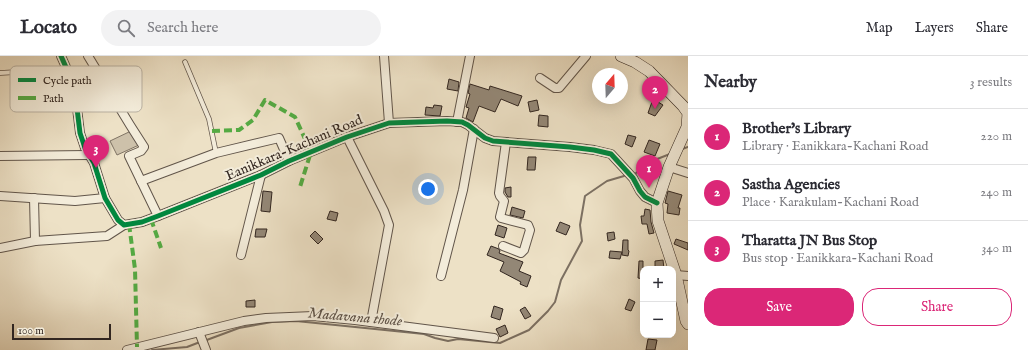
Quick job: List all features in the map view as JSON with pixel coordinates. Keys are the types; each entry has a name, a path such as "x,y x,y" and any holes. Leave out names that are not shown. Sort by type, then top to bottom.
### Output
{"main road":[{"path":"621,56 635,62 649,71 686,110 688,119 687,127 669,166 657,203 658,221 673,266"},
{"path":"676,275 686,321 688,324"}],"street":[{"path":"62,56 65,66"},
{"path":"88,56 94,66"},
{"path":"384,56 389,123"},
{"path":"457,122 470,56"},
{"path":"540,78 555,88 559,88 586,56"},
{"path":"0,248 35,241 107,236 124,225 118,220 105,198 94,162 88,155 80,133 77,112"},
{"path":"122,112 144,147 141,151 129,156 158,216"},
{"name":"Eanikkara-Kachani Road","path":"124,225 142,222 158,216 261,175 347,137 389,123 447,120 468,125 485,138 492,141 570,146 610,154 633,178 640,192 645,197 657,203"},
{"path":"441,276 463,190 474,129"},
{"path":"347,137 384,211 389,225 371,322"},
{"path":"141,181 216,153 278,138 289,162"},
{"path":"503,246 521,253 524,250 530,230 528,225 500,217 504,201 499,193 506,142"},
{"path":"0,156 88,155"},
{"path":"669,166 688,172"},
{"path":"242,255 261,175"},
{"path":"0,196 75,201 105,198"},
{"path":"34,198 35,241"},
{"path":"676,275 688,276"},
{"path":"127,350 244,321 266,318 313,316 494,338"},
{"path":"199,332 206,350"}],"lane":[{"path":"185,62 209,119 216,153"},
{"path":"0,73 10,72"}],"shaded area":[{"path":"131,131 139,145 117,155 110,141"}],"building":[{"path":"449,79 459,82 458,91 447,89"},
{"path":"470,84 489,90 490,86 522,96 518,106 501,99 495,112 479,106 473,122 466,118 469,108 466,107 470,94 468,93"},
{"path":"653,99 663,105 655,116 648,113"},
{"path":"537,100 539,110 530,112 528,102"},
{"path":"434,105 442,106 440,116 425,115 426,107 433,108"},
{"path":"539,115 548,116 548,127 538,126"},
{"path":"628,135 636,137 632,147 625,144"},
{"path":"649,140 660,144 655,156 644,152"},
{"path":"528,157 536,157 535,170 527,170"},
{"path":"511,187 511,197 508,197 505,192 505,188"},
{"path":"263,191 272,192 270,212 261,211"},
{"path":"668,191 682,195 678,208 680,208 679,215 667,213 668,204 665,203"},
{"path":"512,207 525,211 523,218 510,215"},
{"path":"645,209 650,210 654,233 649,234 647,224 642,224 641,216 644,216"},
{"path":"330,211 338,213 336,221 327,219"},
{"path":"560,222 570,226 566,235 556,231"},
{"path":"498,225 507,228 504,238 495,235"},
{"path":"256,229 267,229 265,237 255,237"},
{"path":"315,231 323,239 318,244 310,236"},
{"path":"614,232 615,239 608,241 607,233"},
{"path":"676,239 688,243 688,250 674,244"},
{"path":"623,240 628,240 628,256 622,255"},
{"path":"491,246 499,249 499,253 523,262 519,271 531,276 527,287 520,284 521,282 500,271 504,262 487,255"},
{"path":"610,251 622,252 620,259 609,258"},
{"path":"663,260 664,266 655,266 655,261"},
{"path":"639,261 643,261 643,266 640,266 640,278 638,278"},
{"path":"629,299 635,302 631,311 625,309"},
{"path":"255,300 255,307 246,307 246,301"},
{"path":"494,306 503,309 500,320 491,317"},
{"path":"525,307 531,316 525,319 520,310"},
{"path":"505,325 508,333 500,337 496,329"},
{"path":"648,339 657,340 655,350 646,350"}],"waterway":[{"path":"682,149 688,147"},
{"path":"636,173 652,161 670,154"},
{"name":"Madavana thode","path":"204,341 239,328 272,322 296,321 424,334 448,341 458,339 500,343 529,330 555,302 561,280 582,241 580,225 585,196 607,181 624,176"},
{"name":"Madavana thode","path":"152,350 187,347 200,342"}],"marked path":[{"path":"212,131 239,130 253,120 265,100 295,117 311,152 300,187"},
{"path":"151,219 161,248"},
{"path":"129,224 135,269 137,347"}],"cycle path":[{"path":"61,56 65,66"},
{"path":"77,112 80,133 85,148 94,163 105,198 118,220 124,225 142,222 158,216 261,175 289,161 347,137 389,123 447,121 462,122 485,138 493,141 570,147 611,154 633,178 645,197 657,203"}],"place":[{"name":"Sastha Agencies","path":"655,109"},
{"name":"Tharatta JN Bus Stop","path":"96,168"},
{"name":"Brother's Library","path":"649,188"}]}
